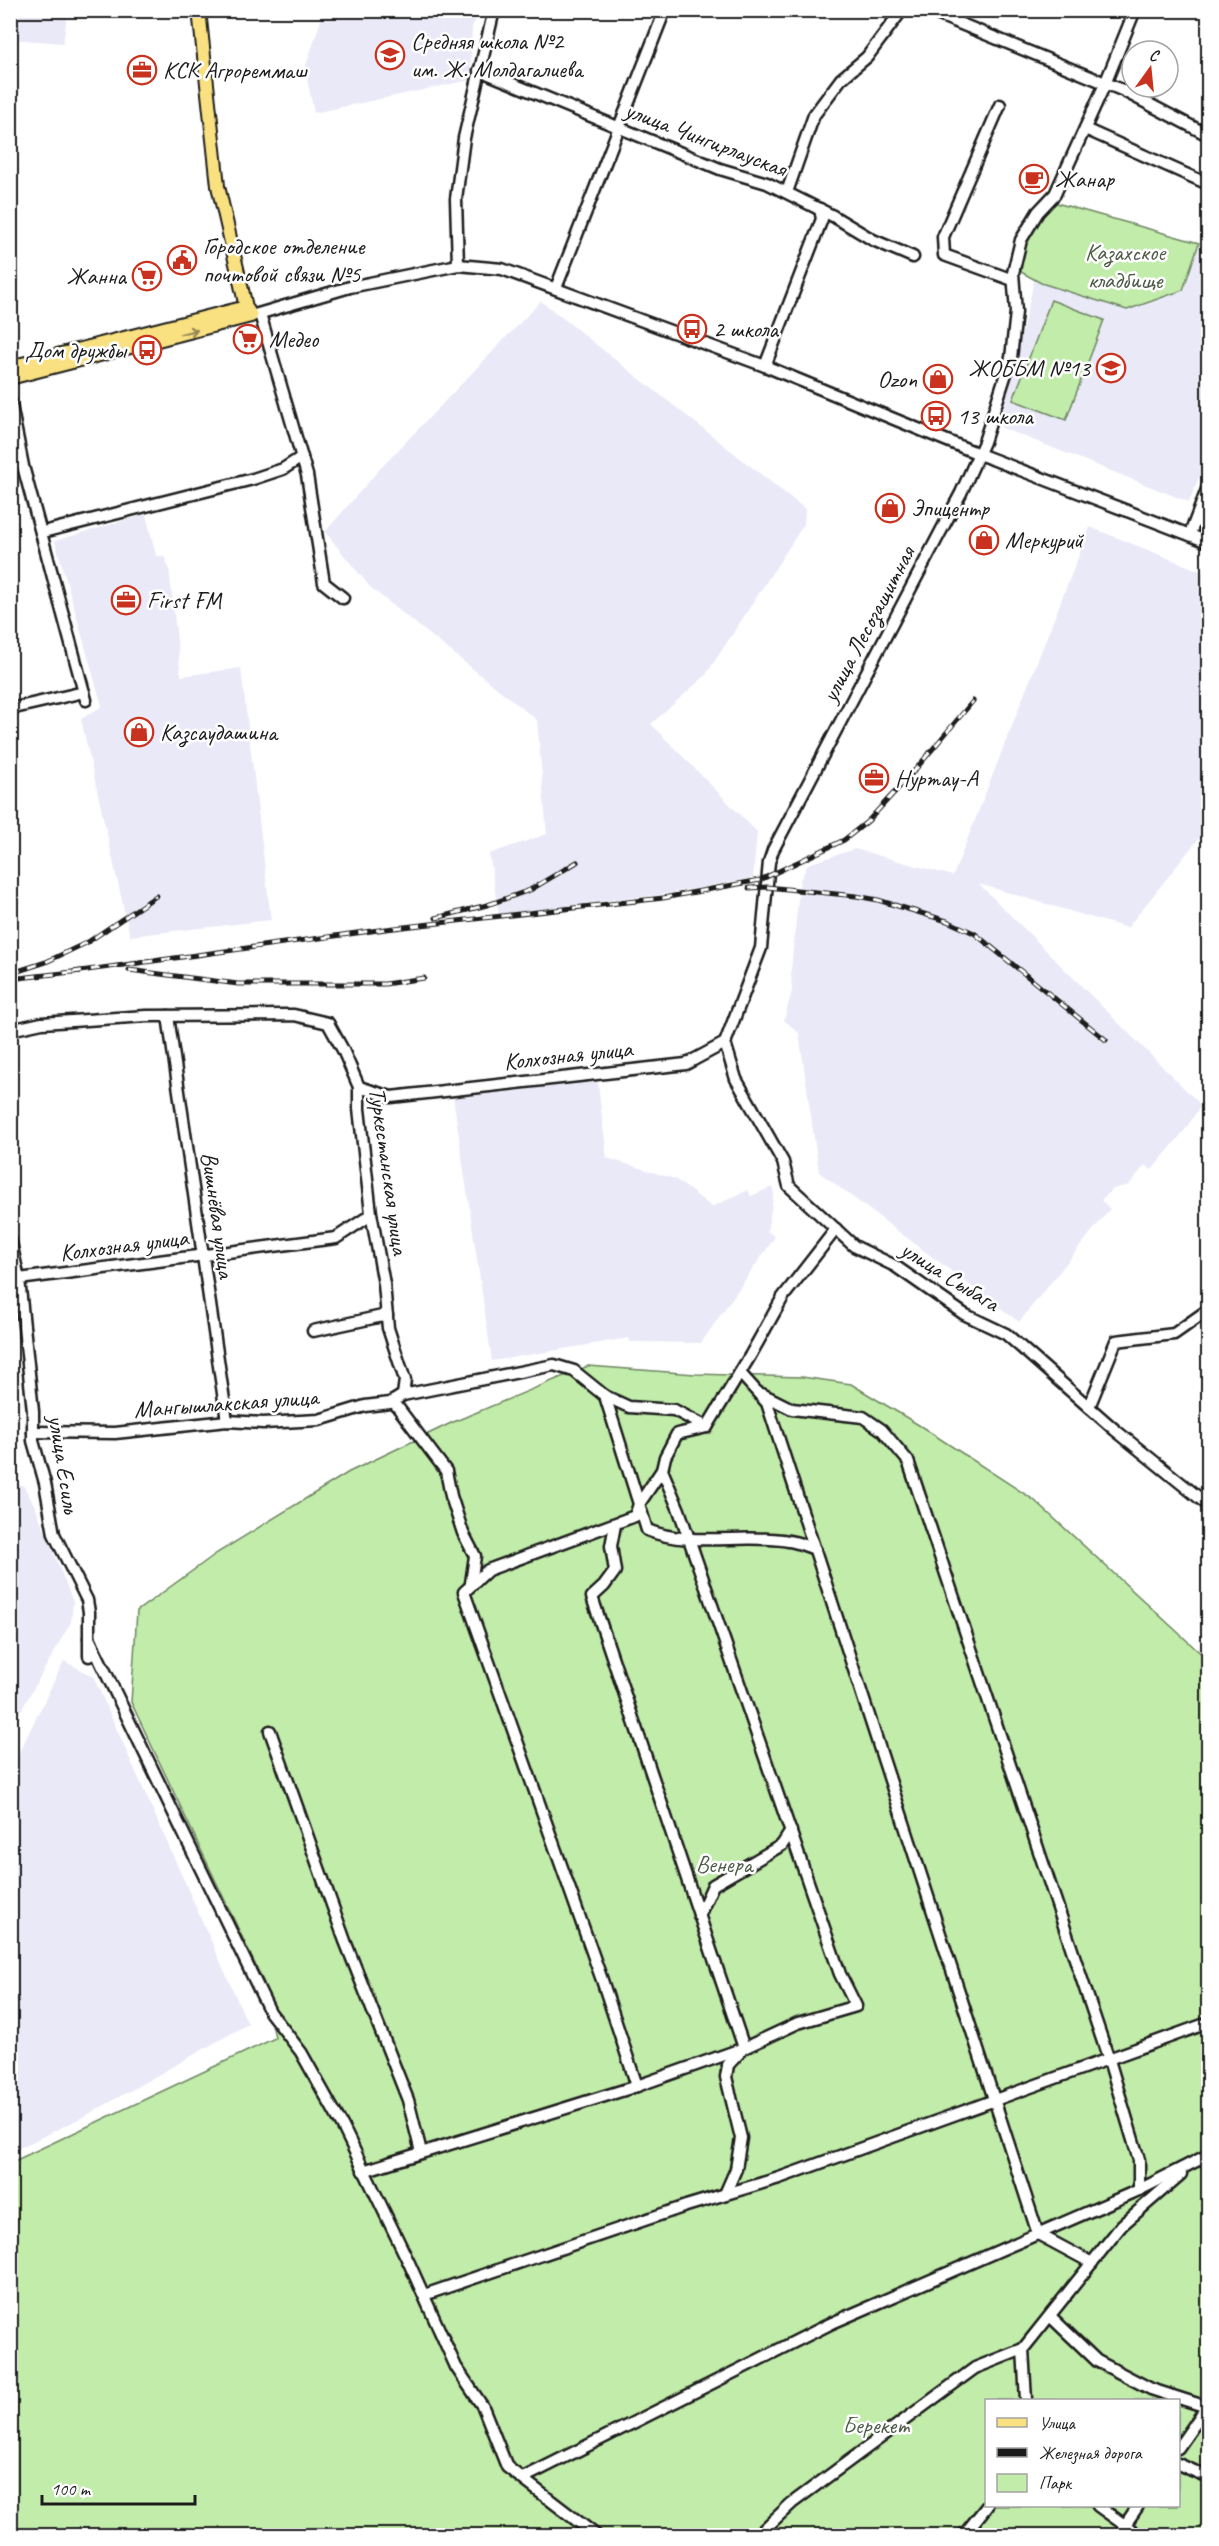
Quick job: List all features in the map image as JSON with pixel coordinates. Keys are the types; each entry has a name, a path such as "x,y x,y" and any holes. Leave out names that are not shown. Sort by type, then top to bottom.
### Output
{"main road":[{"path":"199,10 218,186 252,312"},
{"path":"10,367 252,312"},
{"path":"10,378 252,312"}],"street":[{"path":"458,265 456,199 464,138 494,10"},
{"path":"556,288 665,10"},
{"path":"787,192 814,115 841,79 874,48 902,10"},
{"path":"927,10 1105,84 1209,135"},
{"name":"улица Лесозащитная","path":"725,1043 761,948 769,862 773,850 961,493 979,454 1011,358 1016,312 1013,280 1021,240 1038,212 1055,194 1105,84 1134,10"},
{"name":"улица Чингирлауская","path":"479,70 720,169 767,183 820,209 873,240 913,257"},
{"path":"1000,105 943,237 944,255 1013,280"},
{"path":"1085,129 1209,184"},
{"path":"765,366 822,219 820,209"},
{"path":"343,598 324,583 313,508 302,457 252,312 350,287 458,265 502,269 556,288 765,366 979,454 1209,542"},
{"path":"10,400 24,466 85,696 10,709"},
{"path":"43,532 284,470 302,457"},
{"path":"1190,534 1209,487"},
{"path":"10,1030 42,1023 168,1016"},
{"name":"Туркестанская улица","path":"168,1016 294,1016 328,1023 359,1087 359,1109 371,1215 384,1284 388,1328 405,1380 403,1395"},
{"name":"Вишнёвая улица","path":"168,1016 227,1421"},
{"name":"Колхозная улица","path":"359,1087 390,1097 686,1064 725,1043"},
{"name":"улица Сыбага","path":"725,1043 736,1079 783,1162 789,1186 854,1246 895,1266 964,1314 1006,1334 1089,1407 1209,1505"},
{"name":"Колхозная улица","path":"19,1279 336,1238 371,1215"},
{"path":"637,2086 602,1980 464,1592 471,1583 488,1570 635,1516 639,1504 662,1470 665,1457 677,1434 707,1427 783,1297 836,1229"},
{"name":"улица Есиль","path":"10,1238 19,1279 33,1411 33,1441 45,1483 54,1534 87,1600 89,1656"},
{"path":"1089,1407 1116,1341 1174,1334 1209,1310"},
{"path":"313,1331 387,1315"},
{"name":"Мангышлакская улица","path":"33,1432 115,1433 227,1421 263,1423 319,1420 365,1406 393,1401 403,1395 554,1365 574,1371 606,1396 629,1407 674,1410 707,1427"},
{"path":"740,1373 767,1402 1038,2234 1092,2263"},
{"path":"757,1391 792,1409 863,1417 882,1430 908,1461 1109,2060 1139,2160 1139,2190"},
{"path":"606,1396 647,1530 663,1536 689,1539 789,1541 815,1549"},
{"path":"393,1401 446,1471 457,1514 475,1556 471,1583"},
{"path":"363,2171 637,2086 744,2048 798,2023 856,2006 840,1974 689,1539 662,1470"},
{"path":"615,1525 612,1546 615,1571 592,1597 744,2048"},
{"path":"89,1638 270,2012 301,2052 343,2127 456,2367 483,2407 507,2467 597,2535"},
{"path":"270,1731 345,1941 408,2100 421,2152"},
{"path":"699,1916 713,1885 782,1845 791,1831"},
{"path":"424,2295 779,2178 1209,2023"},
{"path":"725,2194 736,2169 741,2138 726,2077 728,2064 744,2048"},
{"path":"523,2478 832,2323 1139,2190 1209,2155"},
{"path":"757,2535 792,2503 975,2368 1023,2349 1122,2225 1192,2164"},
{"path":"1050,2316 1097,2361 1150,2389 1208,2406 1180,2447"},
{"path":"1023,2349 1026,2399"},
{"path":"1180,2464 1209,2477"},
{"path":"963,2535 985,2507"},
{"path":"1101,2507 1140,2535"},
{"path":"1125,2525 1137,2507"}],"shaded area":[{"path":"10,11 68,11 63,43 11,39"},
{"name":"Средняя школа №2 им. Ж. Молдагалиева","path":"324,11 480,11 472,27 470,80 314,113 305,69"},
{"name":"ЖОББМ №13","path":"1200,244 1208,249 1208,455 1189,502 1000,427 1034,281 1127,310 1182,290"},
{"path":"541,301 805,509 804,524 705,676 651,724 757,832 753,878 666,894 499,914 489,854 547,834 537,720 371,588 325,532 378,471"},
{"path":"146,514 156,556 164,556 169,568 181,676 241,668 271,920 130,936 81,719 102,706 55,541"},
{"path":"1090,527 1208,574 1208,827 1127,928 979,884 1201,1105 1185,1130 1152,1170 1145,1165 1129,1185 1113,1189 1101,1200 1110,1209 1019,1322 819,1172 799,1033 784,1020 792,991 791,970 800,880 808,864 855,849 953,876"},
{"path":"597,1076 607,1158 675,1179 712,1207 748,1190 751,1196 772,1187 774,1193 767,1231 775,1237 701,1343 630,1342 629,1338 492,1361 453,1096"},
{"path":"11,1485 23,1485 35,1506 73,1602 71,1622 11,1728"},
{"path":"64,1661 93,1676 248,2024 87,2115 11,2152 11,1769"}],"green space":[{"name":"Казахское кладбище","path":"1053,202 1199,243 1183,290 1127,310 1041,283 1021,272 1030,234"},
{"path":"1051,300 1104,320 1066,420 1013,400"},
{"name":"Венера","path":"588,1366 695,1374 802,1377 851,1384 1034,1500 1208,1660 1208,2535 11,2535 10,2163 275,2038 264,1983 131,1702 137,1611 217,1553 349,1472 451,1423"}],"railway":[{"path":"73,972 386,929 663,898 760,880 844,840 868,821 973,701"},
{"path":"436,918 487,905 530,890 577,862"},
{"path":"749,888 767,887 856,896 878,900 947,921 974,933 1106,1040"},
{"path":"12,973 46,962 88,942 156,896"},
{"path":"129,970 238,984 385,984 424,978"},
{"path":"10,979 81,971"}],"place":[{"name":"Средняя школа №2 им. Ж. Молдагалиева","path":"390,55"},
{"name":"КСК Агрореммаш","path":"142,70"},
{"name":"Жанар","path":"1034,179"},
{"name":"Городское отделение почтовой связи №5","path":"182,260"},
{"name":"Жанна","path":"147,276"},
{"name":"2 школа","path":"692,329"},
{"name":"Медео","path":"248,339"},
{"name":"Дом дружбы","path":"147,350"},
{"name":"ЖОББМ №13","path":"1111,368"},
{"name":"Ozon","path":"938,379"},
{"name":"13 школа","path":"936,416"},
{"name":"Эпицентр","path":"890,508"},
{"name":"Меркурий","path":"984,540"},
{"name":"First FM","path":"126,600"},
{"name":"Казсаудашина","path":"139,732"},
{"name":"Нуртау-А","path":"874,778"}],"park label":[{"name":"Берекет","path":"876,2425"}]}
